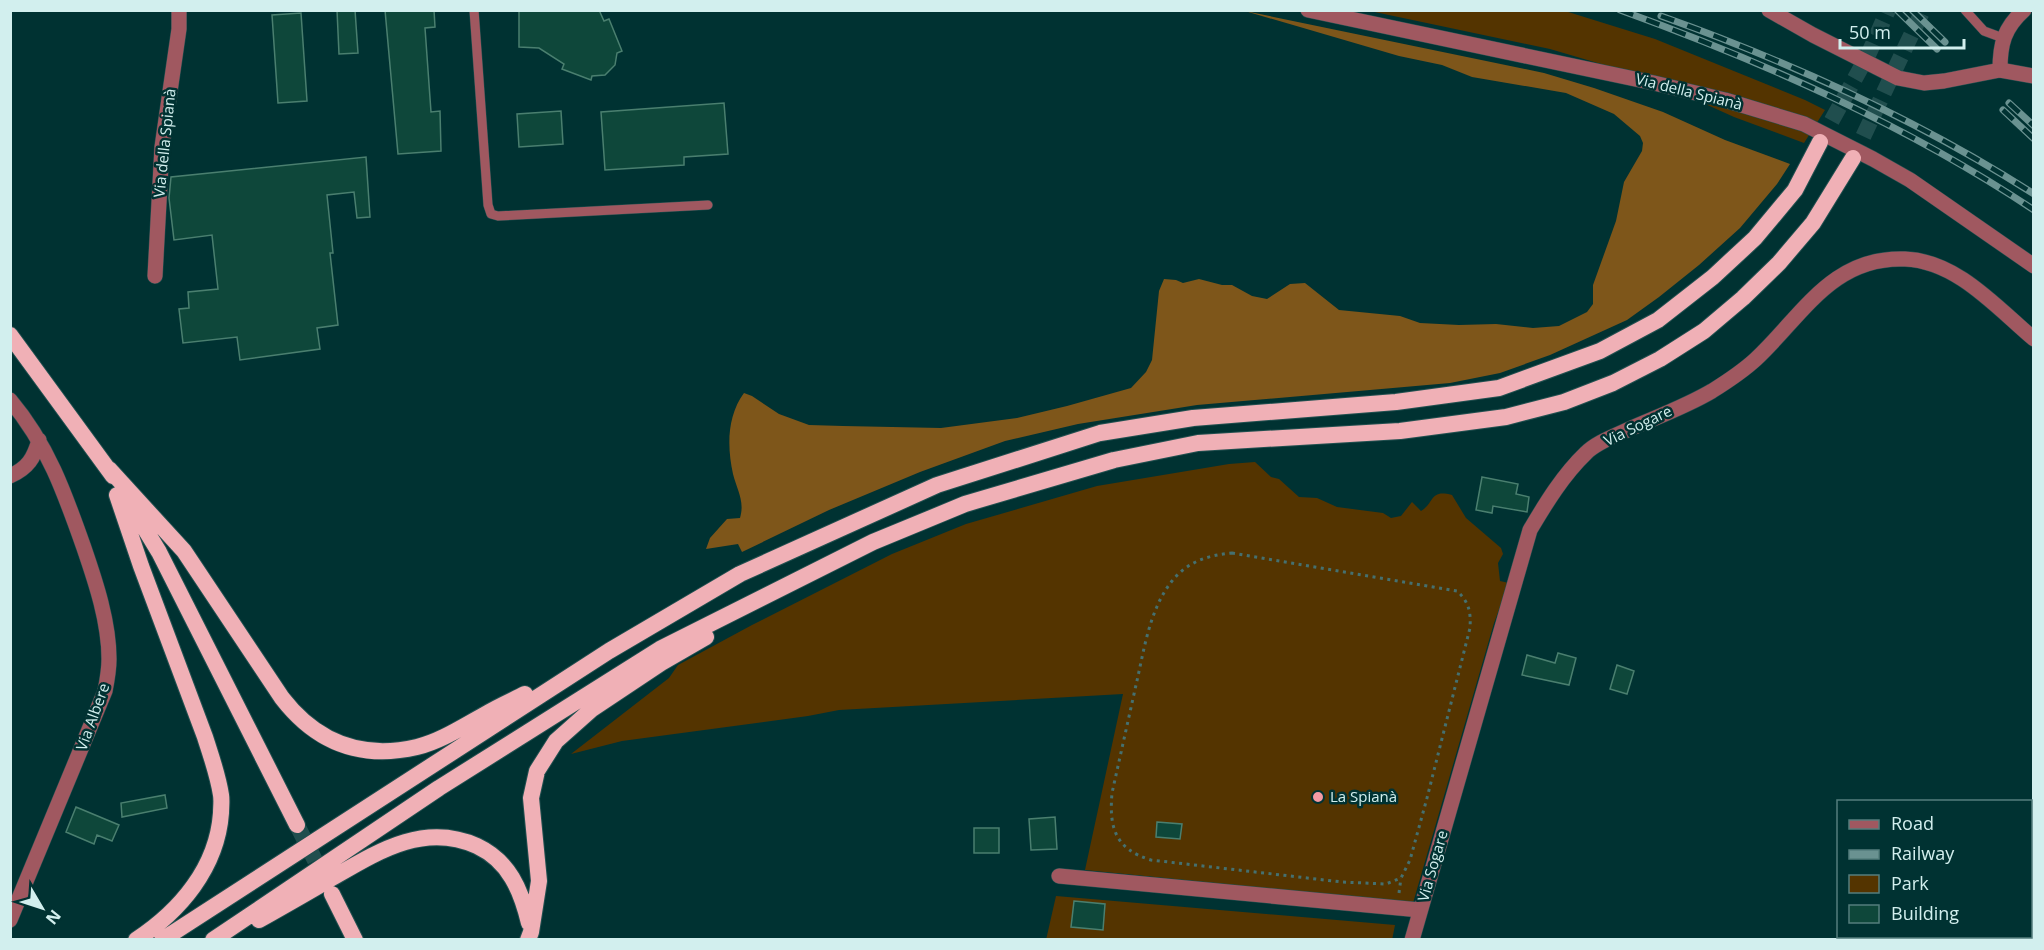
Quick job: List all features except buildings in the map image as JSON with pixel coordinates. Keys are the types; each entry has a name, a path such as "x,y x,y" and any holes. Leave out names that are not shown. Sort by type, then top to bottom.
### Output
{"highway":[{"path":"162,939 609,651 740,574 938,485 1100,433 1193,418 1384,403 1499,388 1600,351 1658,320 1713,277 1755,238 1795,190 1820,142"},
{"path":"213,939 439,788 660,649 873,542 965,504 1114,460 1198,443 1400,431 1506,417 1564,402 1613,383 1660,359 1704,331 1743,298 1779,263 1814,223 1853,158"},
{"path":"10,334 109,469 159,552 297,825"},
{"path":"109,469 184,551 297,718 315,732 333,741 361,750 418,747 450,734 609,651"},
{"path":"109,469 141,566 205,737 222,797 219,832 203,874 179,904 154,928 136,939"},
{"path":"530,936 539,881 531,798 537,771 556,741 592,709 661,663 873,542"},
{"path":"226,939 370,856 416,838 445,836 464,840 490,852 512,874 523,900 530,936"},
{"path":"332,894 355,939"}],"street":[{"name":"Via della Spianà","path":"155,276 162,147 179,29 179,10"},
{"name":"Via della Spianà","path":"1308,10 1654,83 1725,100 1804,124 1910,180 2034,266"},
{"path":"1769,10 1898,78 1924,83 2000,70 2034,76"},
{"path":"2000,70 2000,50 2003,38 2024,10"},
{"name":"Via Sogare","path":"1412,939 1530,530 1562,480 1587,452 1612,436 1709,393 1738,375 1757,358 1820,290 1849,271 1878,260 1906,259 1934,264 1967,282 2034,339"},
{"name":"Via Albere","path":"10,400 52,462 64,493 95,580 106,627 109,660 105,691 10,920"},
{"path":"10,476 21,471 34,458 39,440"},
{"name":"Via Sogare","path":"1059,876 1420,910"}],"lane":[{"path":"474,10 488,205 491,214 498,216 708,205"},
{"path":"1965,10 1984,31 2003,38"}],"path":[{"path":"1232,553 1457,591 1466,599 1471,613 1470,628 1425,807 1410,860 1401,878 1386,884 1342,882 1150,860 1135,855 1121,844 1113,829 1110,812 1112,793 1147,634 1162,597 1172,581 1184,569 1215,554 1232,553"}],"green space":[{"path":"1370,11 1565,11 1655,39 1825,110 1804,143 1734,117 1672,89 1601,64 1550,49"},
{"path":"1255,462 1299,497 1317,498 1337,507 1383,513 1391,518 1401,516 1412,502 1421,511 1436,495 1452,495 1466,518 1501,548 1503,554 1498,563 1500,581 1509,583 1494,623 1413,903 1085,870 1123,694 839,710 622,741 571,754 669,678 678,665 892,554 966,524 1097,486 1229,464"},
{"path":"1056,896 1395,925 1392,940 1046,940"}],"shaded area":[{"path":"1245,11 1544,73 1663,112 1725,140 1790,164 1777,184 1740,228 1659,297 1627,320 1550,355 1500,373 1450,383 1197,405 1078,424 1005,441 920,472 829,510 742,552 738,544 706,549 710,538 727,519 740,518 741,501 733,474 729,443 734,412 744,393 779,414 809,425 941,428 1017,418 1067,406 1131,388 1146,372 1152,360 1159,291 1164,279 1183,283 1199,279 1232,285 1252,296 1267,299 1290,284 1305,283 1339,310 1400,316 1420,323 1496,324 1533,328 1559,326 1587,312 1593,304 1593,285 1616,221 1624,182 1642,151 1643,143 1640,136 1614,114 1566,93 1472,77 1442,65 1399,56"}],"tunnel":[{"path":"1820,142 1869,53 1888,10"},
{"path":"1853,158 1923,10"},
{"path":"297,825 325,880"}],"railway":[{"path":"1620,10 1781,74 1885,123 1936,150 2034,210"},
{"path":"1897,10 1937,49"},
{"path":"1912,10 1945,42"},
{"path":"1661,16 1757,53 1852,94 1945,141 2034,194"},
{"path":"2009,103 2034,126"},
{"path":"2003,110 2034,139"}],"place":[{"name":"La Spianà","path":"1318,797"}]}
